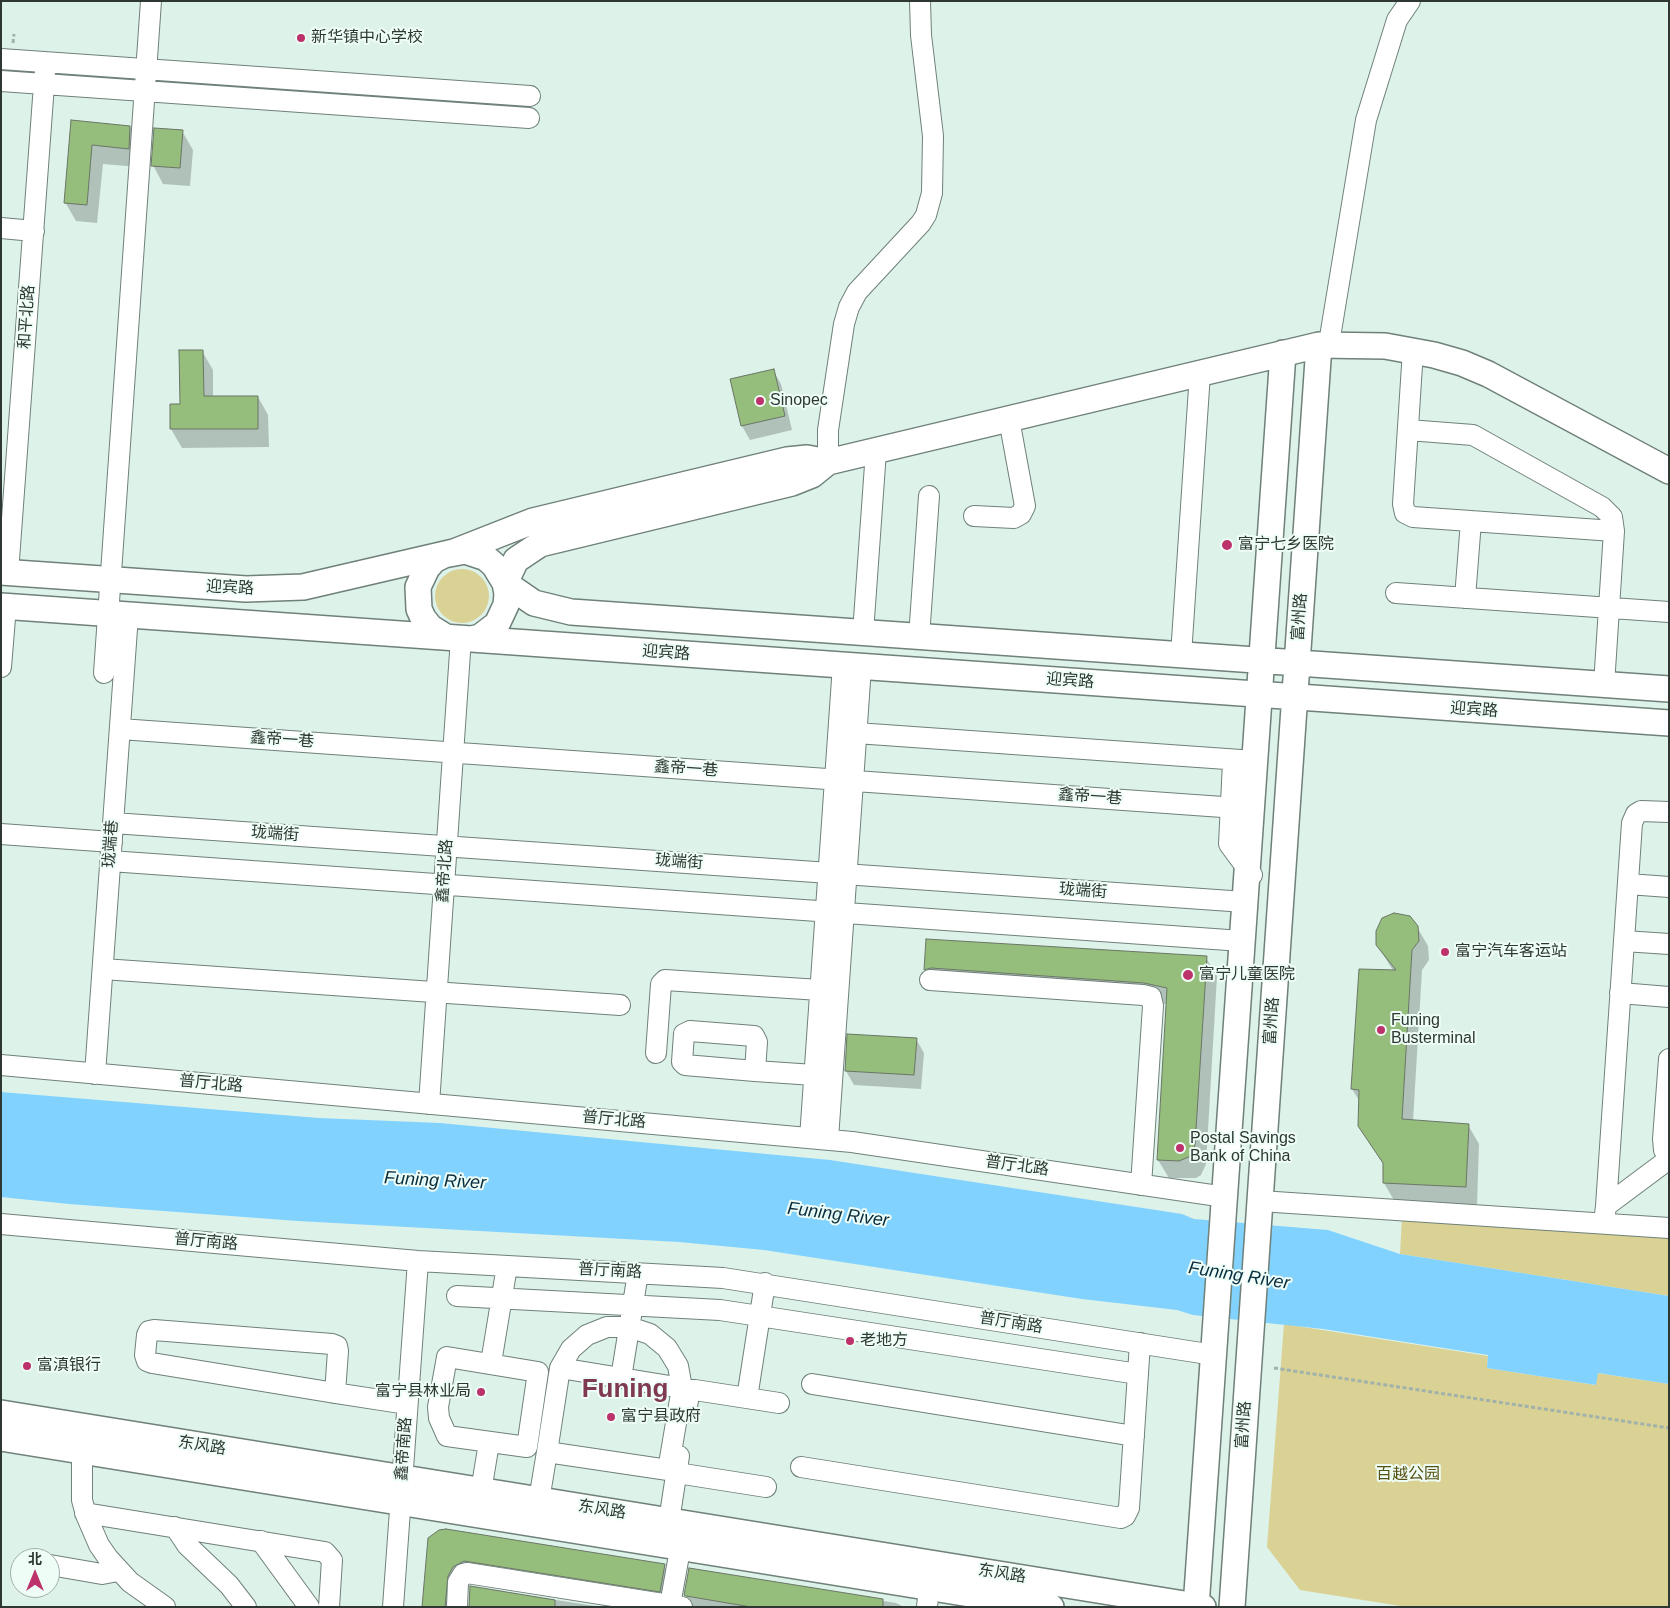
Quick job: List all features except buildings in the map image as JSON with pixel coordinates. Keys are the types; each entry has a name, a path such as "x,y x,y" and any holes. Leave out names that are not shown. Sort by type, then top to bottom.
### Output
{"main road":[{"path":"828,462 812,475 792,483 540,544 523,553 516,560 505,583 506,604 502,615 489,631 459,638 430,627 423,618 419,608 418,587 427,568 434,560 533,521 787,460 807,458 828,462 1283,353 1324,341 1414,350 1462,363 1488,374 1669,472"},
{"name":"富州路","path":"1232,1607 1294,697 1324,341"},
{"path":"1199,1606 1251,809 1244,762 1259,694 1283,353"},
{"name":"迎宾路","path":"4,573 246,590 284,589 321,584 454,552 470,552 486,558 497,569 505,583 529,601 559,611 1669,689"},
{"name":"迎宾路","path":"3,606 1669,723"},
{"name":"东风路","path":"1,1414 402,1490 481,1491 539,1500 678,1530 928,1597 1051,1607"},
{"name":"东风路","path":"1,1438 82,1451 402,1490 1199,1606"}],"street":[{"path":"104,673 151,1"},
{"path":"828,462 828,430 844,324 849,307 857,292 921,223 926,215 932,193 933,136 921,35 920,1"},
{"path":"1324,341 1366,120 1397,20 1410,1"},
{"path":"1,59 530,96"},
{"name":"和平北路","path":"4,573 34,231 46,62"},
{"path":"1,81 529,118"},
{"path":"1,228 34,231"},
{"path":"1414,350 1403,504 1405,514 1413,517 1614,531"},
{"path":"1181,655 1200,373"},
{"path":"974,516 1014,518 1021,514 1025,506 1009,419"},
{"path":"1408,430 1477,437 1602,507 1612,517 1614,531 1604,685"},
{"path":"863,633 876,451"},
{"path":"919,637 929,496"},
{"path":"1466,598 1471,521"},
{"path":"1396,593 1669,612"},
{"path":"1,667 3,606"},
{"name":"珑端巷","path":"95,1074 128,615"},
{"name":"鑫帝北路","path":"428,1104 453,752 459,638"},
{"path":"844,780 856,733 852,666"},
{"path":"819,1138 852,666"},
{"name":"鑫帝一巷","path":"120,729 1251,809"},
{"path":"856,733 1244,762 1229,844 1252,876"},
{"path":"1605,1215 1633,818 1641,811 1669,812"},
{"name":"珑端街","path":"1,834 112,842 444,884 1242,940"},
{"name":"珑端街","path":"112,842 446,846 1245,902"},
{"path":"1628,884 1669,887"},
{"path":"819,1138 814,1075 820,990 835,912"},
{"path":"1624,941 1669,944"},
{"path":"103,969 620,1005"},
{"path":"656,1053 661,984 665,980 820,990"},
{"path":"930,980 1143,995 1151,998 1153,1006 1140,1185"},
{"path":"1620,994 1669,997"},
{"path":"1605,1215 1669,1158 1663,1144 1669,1060"},
{"name":"普厅北路","path":"1,1066 819,1138 1225,1197"},
{"path":"756,1070 814,1075"},
{"path":"1260,1201 1605,1215 1669,1228"},
{"name":"普厅南路","path":"1,1224 418,1261 714,1277 765,1283 1214,1355"},
{"name":"鑫帝南路","path":"394,1607 418,1261"},
{"path":"491,1363 507,1266"},
{"path":"621,1378 638,1272"},
{"path":"747,1398 765,1283"},
{"path":"457,1296 720,1310 1138,1374"},
{"path":"539,1500 560,1368 571,1349 587,1335 608,1327 629,1327 650,1334 667,1348 678,1366 682,1388 668,1470 547,1452"},
{"path":"335,1393 338,1351 337,1346 332,1344 154,1330 149,1330 147,1335 145,1355 147,1361 152,1363 335,1393 408,1404"},
{"path":"801,1467 1122,1518 1129,1508 1140,1343"},
{"path":"447,1357 491,1363 538,1372 539,1376 526,1447 447,1436 439,1418 438,1407 447,1357"},
{"path":"560,1368 682,1388"},
{"path":"812,1384 1134,1436"},
{"path":"457,1607 458,1582 467,1573 574,1598 676,1606 677,1473 691,1390 779,1403"},
{"path":"481,1491 489,1443"},
{"path":"82,1451 80,1483 85,1513 99,1545 118,1571 166,1607"},
{"path":"677,1473 766,1487"},
{"path":"85,1513 320,1550 330,1556 332,1566 329,1607"},
{"path":"175,1527 187,1546 229,1585 246,1607"},
{"path":"261,1541 309,1607"},
{"path":"60,1567 102,1574 118,1571"}],"path":[{"path":"1274,1368 1669,1428"}],"green space":[{"path":"457,569 467,569 477,573 485,581 489,596 485,611 477,619 467,623 457,623 447,619 439,611 435,601 435,591 439,581 447,573"},
{"path":"1402,1217 1669,1236 1669,1296 1400,1254"},
{"name":"百越公园","path":"1284,1324 1488,1356 1487,1368 1595,1385 1597,1373 1669,1384 1669,1607 1407,1607 1300,1590 1267,1547"}],"water":[{"name":"Funing River","path":"1,1092 319,1118 440,1123 830,1160 1182,1214 1194,1219 1328,1230 1400,1254 1669,1296 1669,1384 1598,1373 1596,1385 1487,1368 1488,1355 1323,1329 1193,1315 1177,1310 1082,1299 764,1250 679,1242 298,1221 69,1204 1,1197"}],"place":[{"name":"新华镇中心学校","path":"301,38"},
{"name":"Sinopec","path":"760,401"},
{"name":"富宁七乡医院","path":"1227,545"},
{"name":"富宁汽车客运站","path":"1445,952"},
{"name":"富宁儿童医院","path":"1188,975"},
{"name":"Funing Busterminal","path":"1381,1030"},
{"name":"Postal Savings Bank of China","path":"1180,1148"},
{"name":"老地方","path":"850,1341"},
{"name":"富滇银行","path":"27,1366"},
{"name":"富宁县林业局","path":"481,1392"},
{"name":"富宁县政府","path":"611,1417"}],"district":[{"name":"Funing","path":"625,1390"}]}
